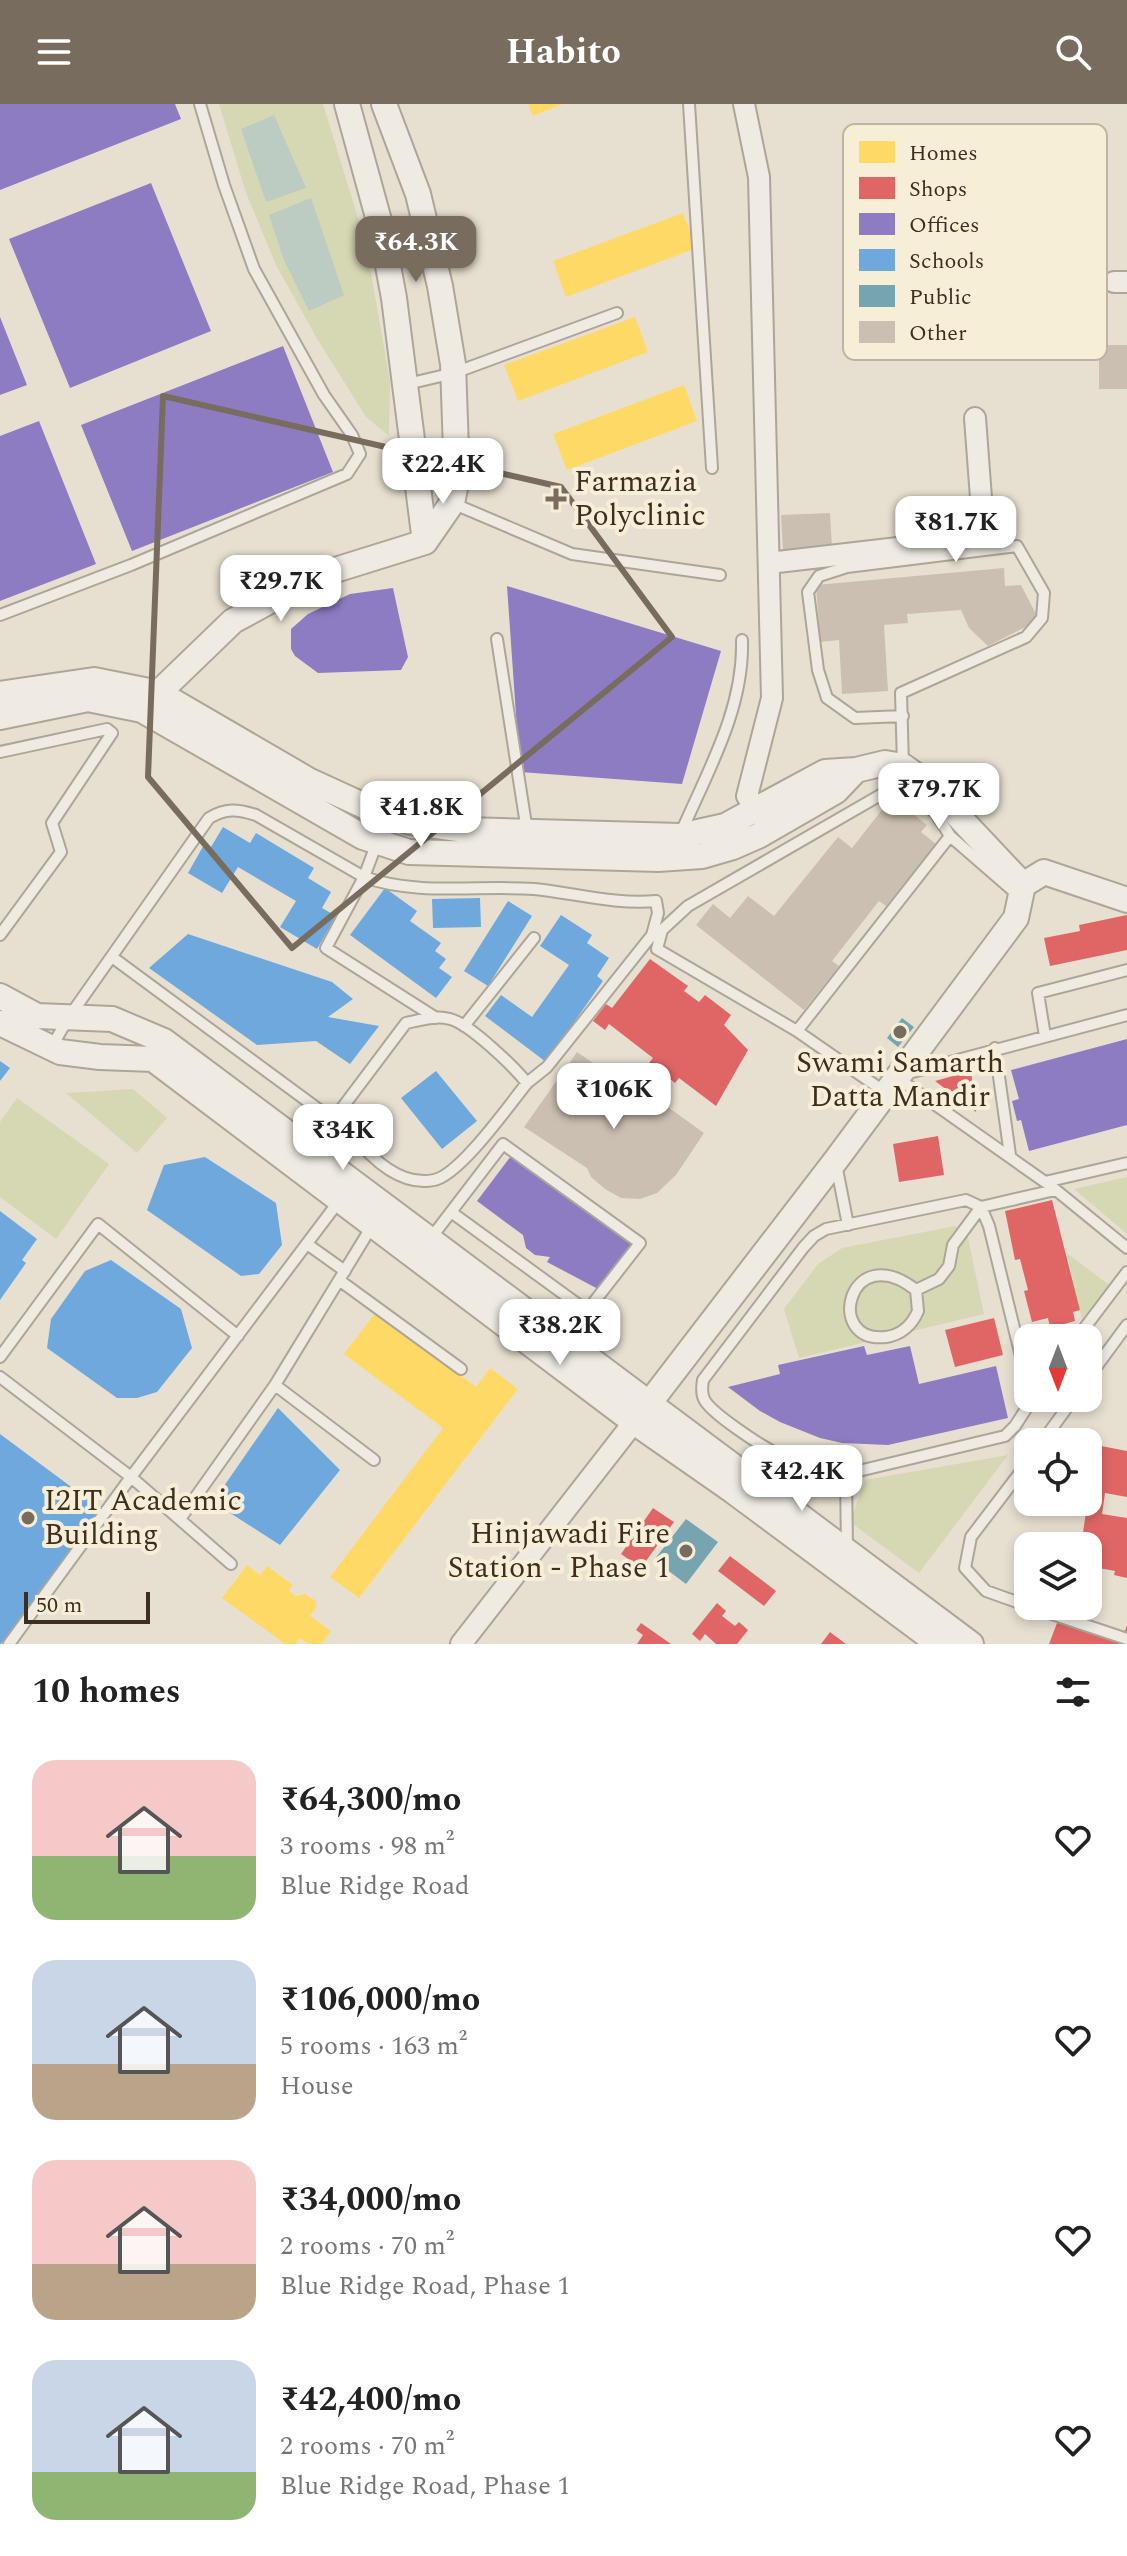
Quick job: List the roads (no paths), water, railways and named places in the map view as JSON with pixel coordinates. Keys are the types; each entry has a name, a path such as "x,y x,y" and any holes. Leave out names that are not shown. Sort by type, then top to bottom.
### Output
{"street":[{"path":"347,104 381,228 407,384 412,452 425,542"},
{"path":"150,701 233,621 316,576 425,542 452,503 457,464 454,373 440,286 418,194 384,104"},
{"path":"744,104 759,177 772,698 747,796 764,819"},
{"path":"769,563 984,538 975,418"},
{"path":"0,694 94,680 150,701 310,781 387,815 432,826 680,836 764,819"},
{"path":"0,717 88,699 150,701 376,842 409,852 682,859 733,847 825,772 856,770 885,763 903,766 928,784 1022,891"},
{"path":"461,1644 836,1160 1016,918 1022,891 1044,872 1127,900"},
{"path":"0,996 37,1016 112,1019 164,1041 430,1240 733,1491 938,1644"},
{"path":"0,1023 51,1048 100,1057 153,1059 373,1225 642,1413 847,1551 971,1644"}],"lane":[{"path":"0,615 120,569 347,474 360,454 352,435 324,395 254,269 200,104"},
{"path":"689,104 712,468"},
{"path":"407,384 454,373 617,313"},
{"path":"452,503 572,554 720,575"},
{"path":"903,716 855,718 827,698 818,670 808,592 819,576 847,567 1017,546 1044,593 1042,618 1026,637 901,693 903,716 903,766"},
{"path":"497,639 527,831"},
{"path":"680,836 737,696 743,660 742,640"},
{"path":"0,752 107,729 112,733 52,823 61,852 0,935"},
{"path":"1022,891 950,836 935,812 896,786 688,906 662,930 657,949 1010,1155 1127,1248"},
{"path":"51,1048 69,1017 209,818 224,810 241,810 256,815 364,877 414,887 513,888 600,899 656,901 658,913 652,935 547,1067 527,1083 463,1160 450,1173 435,1181 408,1178 376,1161 352,1134 112,957"},
{"path":"387,815 364,877 326,948 436,1018"},
{"path":"797,1031 950,836"},
{"path":"464,1026 534,938"},
{"path":"1045,1036 1038,993 1127,970"},
{"path":"890,1085 995,1048 1127,1015"},
{"path":"333,1120 406,1023 451,1019 509,1062 527,1083"},
{"path":"995,1048 1010,1155"},
{"path":"329,1164 352,1134"},
{"path":"430,1240 451,1212 503,1144 640,1243 587,1311 451,1212"},
{"path":"836,1160 848,1225"},
{"path":"1045,1182 1127,1163"},
{"path":"1024,1412 1005,1436 846,1474 819,1470 780,1456 739,1431 704,1401 702,1389 703,1380 803,1248 826,1229 966,1200 981,1207 1055,1190"},
{"path":"9,1644 340,1200"},
{"path":"916,1290 939,1279 949,1266 953,1245 981,1207"},
{"path":"981,1207 989,1226 1014,1328"},
{"path":"0,1357 98,1224 238,1336"},
{"path":"180,1519 275,1385 373,1225"},
{"path":"307,1244 342,1276 461,1369"},
{"path":"1088,1324 1127,1272"},
{"path":"883,1274 906,1282 916,1290 918,1311 905,1330 889,1337 870,1337 858,1333 854,1327 851,1305 855,1289 869,1277 883,1274"},
{"path":"1102,1359 1127,1325"},
{"path":"0,1377 131,1477 231,1564"},
{"path":"275,1385 374,1460"},
{"path":"846,1474 847,1551"},
{"path":"1014,1480 971,1537 965,1568 986,1591 1014,1601"},
{"path":"1070,1620 1127,1639"}],"place":[{"name":"Farmazia Polyclinic","path":"556,499"},
{"name":"Swami Samarth Datta Mandir","path":"900,1032"},
{"name":"I2IT Academic Building","path":"28,1518"},
{"name":"Hinjawadi Fire Station - Phase 1","path":"686,1551"}]}
